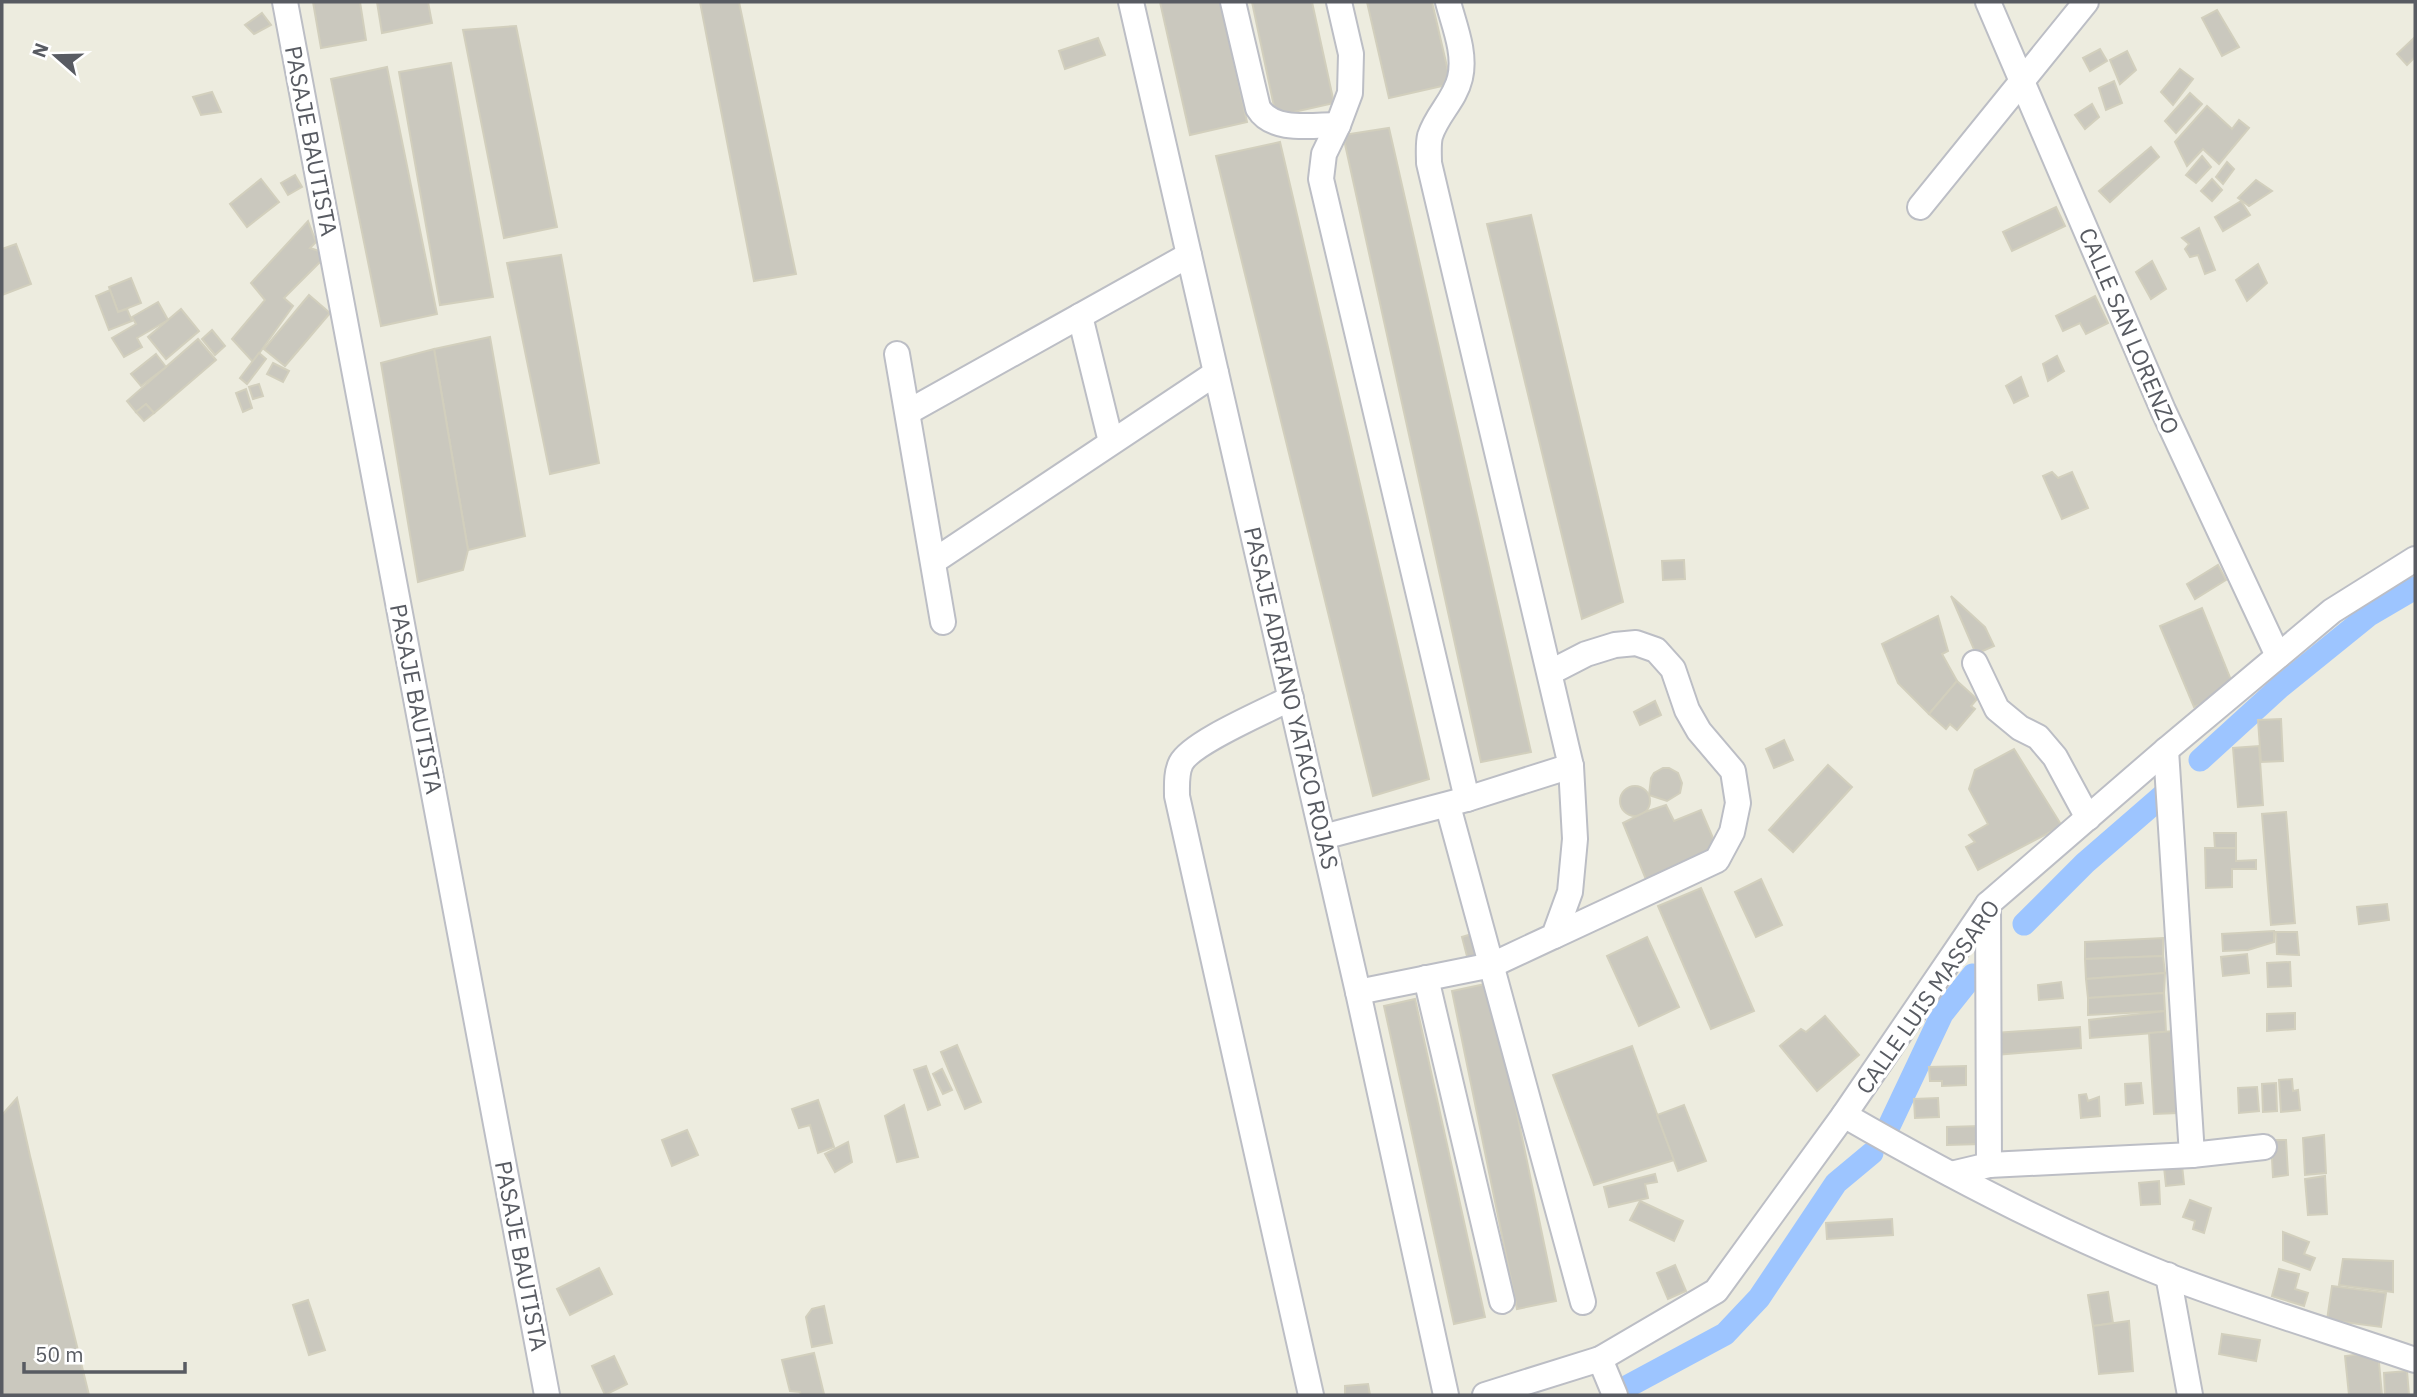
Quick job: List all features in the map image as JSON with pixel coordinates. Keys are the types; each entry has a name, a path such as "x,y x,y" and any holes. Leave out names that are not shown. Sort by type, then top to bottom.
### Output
{"street":[{"name":"PASAJE BAUTISTA","path":"285,2 547,1395"},
{"name":"PASAJE ADRIANO YATACO ROJAS","path":"1131,2 1323,837 1446,1395"},
{"path":"1233,2 1258,108 1263,117 1282,124 1338,125"},
{"path":"1339,2 1351,54 1350,93 1324,154 1321,179 1492,965 1583,1302"},
{"path":"1448,2 1461,54 1461,77 1451,102 1437,119 1429,138 1429,163 1571,766 1575,839 1570,892 1554,936"},
{"name":"CALLE SAN LORENZO","path":"1988,2 2163,410 2278,656"},
{"path":"1920,207 2086,2"},
{"path":"908,412 1189,255"},
{"path":"1080,316 1111,442"},
{"path":"897,354 943,622"},
{"path":"934,561 1216,373"},
{"name":"CALLE LUIS MASSARO","path":"1485,1395 1600,1359 1716,1291 1844,1115 1989,904 2166,750 2332,611 2415,559"},
{"path":"1358,992 1492,965 1717,860 1732,832 1738,803 1733,771 1699,731 1686,710 1673,669 1656,650 1636,643 1615,645 1586,654 1550,672"},
{"path":"1975,663 1997,709 2020,728 2038,737 2055,757 2088,818"},
{"path":"1290,698 1194,749 1181,763 1177,778 1177,796 1311,1395"},
{"path":"2166,750 2192,1155"},
{"path":"1323,837 1458,802 1571,766"},
{"path":"1989,904 1989,1165"},
{"path":"1426,978 1502,1301"},
{"path":"1844,1115 2032,1216 2168,1275 2415,1360"},
{"path":"1951,1174 1989,1165 2192,1155 2264,1147"},
{"path":"2168,1275 2190,1395"},
{"path":"1600,1359 1615,1395"}],"building":[{"path":"313,2 360,2 366,40 321,48"},
{"path":"377,2 428,2 432,23 382,33"},
{"path":"700,2 739,2 796,274 754,281"},
{"path":"1160,2 1221,2 1247,122 1190,135"},
{"path":"1252,2 1312,2 1334,103 1276,116"},
{"path":"1367,2 1432,2 1451,84 1389,98"},
{"path":"2217,10 2239,47 2222,56 2202,18"},
{"path":"262,13 271,25 254,34 245,25"},
{"path":"516,26 557,227 504,238 463,30"},
{"path":"2415,37 2415,57 2407,65 2397,54"},
{"path":"1098,38 1105,55 1065,69 1059,51"},
{"path":"2100,49 2107,61 2090,71 2083,58"},
{"path":"2127,51 2136,70 2120,84 2110,60"},
{"path":"451,63 493,297 440,305 399,72"},
{"path":"387,67 437,314 381,326 331,79"},
{"path":"2180,69 2193,79 2173,105 2161,92"},
{"path":"2114,81 2122,103 2106,110 2099,88"},
{"path":"212,92 221,112 201,115 193,97"},
{"path":"2190,93 2202,104 2176,133 2165,121"},
{"path":"2092,104 2099,117 2085,129 2075,115"},
{"path":"2207,106 2232,129 2239,120 2249,128 2219,164 2203,149 2187,166 2175,142"},
{"path":"1389,128 1531,752 1481,762 1343,135"},
{"path":"1280,142 1429,779 1373,796 1216,156"},
{"path":"2151,147 2159,157 2110,202 2099,191"},
{"path":"2202,156 2211,167 2196,183 2186,175"},
{"path":"2227,162 2234,169 2223,184 2216,177"},
{"path":"295,175 302,187 288,195 281,183"},
{"path":"261,179 279,202 247,227 230,204"},
{"path":"2212,179 2222,190 2212,201 2201,191"},
{"path":"2256,180 2272,191 2249,206 2238,198"},
{"path":"2241,201 2250,215 2223,231 2215,217"},
{"path":"2056,207 2065,226 2012,251 2003,232"},
{"path":"1531,215 1623,602 1582,619 1487,224"},
{"path":"308,221 316,242 310,248 328,254 284,298 293,306 253,362 232,339 265,300 251,283"},
{"path":"2199,228 2215,270 2205,274 2198,255 2190,257 2185,249 2189,244 2182,238"},
{"path":"16,244 31,284 2,295 2,249"},
{"path":"561,255 599,463 550,474 507,263"},
{"path":"2152,261 2166,289 2151,299 2136,272"},
{"path":"2258,264 2267,283 2247,301 2236,280"},
{"path":"131,278 141,303 118,312 109,287"},
{"path":"110,290 118,312 127,309 132,321 109,330 96,296"},
{"path":"309,295 330,313 285,366 264,349"},
{"path":"2095,296 2108,323 2086,334 2080,323 2063,331 2056,316"},
{"path":"158,302 168,320 137,338 142,347 124,357 112,338 136,324 132,317"},
{"path":"181,309 199,331 166,359 148,337"},
{"path":"212,330 225,346 215,355 202,339"},
{"path":"490,337 525,536 468,550 434,349"},
{"path":"198,339 216,360 154,413 146,404 136,412 127,401"},
{"path":"434,349 468,550 463,570 418,582 381,363"},
{"path":"259,353 266,359 247,384 240,378"},
{"path":"156,354 166,367 141,386 131,374"},
{"path":"2057,356 2064,371 2048,381 2043,364"},
{"path":"273,363 289,371 283,382 267,374"},
{"path":"2021,377 2028,396 2014,403 2006,386"},
{"path":"259,384 263,396 253,399 249,387"},
{"path":"246,389 252,408 243,412 236,393"},
{"path":"146,404 154,413 144,421 136,412"},
{"path":"2052,472 2058,478 2072,472 2088,508 2062,519 2043,476"},
{"path":"1684,560 1685,579 1663,580 1662,561"},
{"path":"2218,565 2226,580 2195,599 2187,584"},
{"path":"1951,596 1985,627 1994,646 1976,654"},
{"path":"2202,608 2235,690 2194,707 2160,626"},
{"path":"1938,616 1948,651 1942,654 1957,681 1929,714 1898,683 1882,644"},
{"path":"1957,681 1977,699 1971,706 1975,709 1957,730 1950,724 1946,729 1929,714"},
{"path":"1655,701 1661,715 1640,725 1634,712"},
{"path":"2281,719 2283,761 2261,762 2258,720"},
{"path":"1784,740 1793,760 1774,768 1766,749"},
{"path":"2259,746 2263,805 2238,807 2233,748"},
{"path":"2014,749 2062,826 1978,870 1966,847 1975,842 1969,835 1988,824 1969,789 1975,770"},
{"path":"1828,765 1852,787 1793,852 1769,830"},
{"path":"1663,768 1678,773 1682,783 1680,793 1667,801 1649,795 1651,778"},
{"path":"1635,786 1646,790 1650,801 1646,812 1635,816 1624,812 1620,801 1624,790"},
{"path":"1666,805 1674,821 1701,810 1719,852 1647,882 1623,823"},
{"path":"2286,812 2295,923 2271,925 2262,814"},
{"path":"2214,833 2236,833 2236,848 2215,848"},
{"path":"2205,848 2236,848 2236,861 2256,860 2256,869 2232,869 2232,887 2206,888"},
{"path":"1761,879 1782,925 1756,937 1735,892"},
{"path":"1701,888 1754,1011 1711,1029 1658,906"},
{"path":"2387,904 2389,920 2359,924 2357,907"},
{"path":"2274,931 2274,942 2248,950 2223,951 2222,934"},
{"path":"2276,932 2297,932 2299,955 2277,954"},
{"path":"1475,933 1482,960 1469,964 1462,937"},
{"path":"1647,937 1679,1007 1639,1026 1607,956"},
{"path":"2163,938 2163,956 2085,959 2085,942"},
{"path":"2247,954 2249,973 2223,976 2221,957"},
{"path":"2163,956 2165,973 2086,979 2085,959"},
{"path":"2290,962 2291,986 2268,987 2267,963"},
{"path":"2165,973 2164,993 2088,998 2086,979"},
{"path":"2061,982 2063,998 2039,1000 2038,985"},
{"path":"1490,983 1556,1301 1517,1309 1452,991"},
{"path":"2164,993 2165,1011 2088,1015 2088,998"},
{"path":"1415,999 1485,1317 1454,1324 1384,1006"},
{"path":"2165,1011 2166,1032 2090,1038 2089,1020"},
{"path":"2295,1013 2295,1029 2267,1031 2267,1014"},
{"path":"1825,1016 1859,1055 1817,1091 1780,1046 1801,1029 1806,1032"},
{"path":"2080,1027 2081,1048 1996,1055 1995,1033"},
{"path":"2174,1031 2178,1113 2154,1114 2149,1033"},
{"path":"957,1045 981,1102 965,1109 941,1052"},
{"path":"1632,1046 1674,1160 1594,1185 1553,1075"},
{"path":"926,1066 940,1105 928,1110 914,1070"},
{"path":"1966,1066 1966,1085 1942,1086 1942,1081 1930,1081 1929,1067"},
{"path":"942,1069 952,1090 943,1094 933,1074"},
{"path":"2292,1079 2293,1091 2298,1090 2300,1110 2281,1112 2279,1080"},
{"path":"2141,1083 2143,1103 2126,1105 2125,1084"},
{"path":"2276,1083 2277,1111 2263,1112 2262,1084"},
{"path":"2257,1087 2259,1111 2239,1113 2238,1088"},
{"path":"2086,1094 2088,1101 2099,1097 2100,1116 2081,1118 2079,1095"},
{"path":"17,1098 89,1395 2,1395 2,1115"},
{"path":"1938,1098 1939,1117 1915,1118 1914,1099"},
{"path":"818,1100 834,1147 818,1153 810,1125 799,1128 792,1109"},
{"path":"904,1105 918,1157 897,1162 885,1116"},
{"path":"1684,1105 1706,1161 1678,1171 1657,1115"},
{"path":"1980,1126 1981,1144 1947,1145 1947,1127"},
{"path":"687,1130 698,1155 672,1166 662,1140"},
{"path":"2324,1135 2326,1173 2305,1175 2303,1138"},
{"path":"2271,1140 2286,1140 2288,1175 2273,1177"},
{"path":"848,1142 852,1162 835,1172 825,1154"},
{"path":"2182,1165 2184,1184 2166,1186 2164,1167"},
{"path":"1655,1174 1657,1182 1645,1184 1648,1198 1609,1207 1604,1187"},
{"path":"2325,1176 2327,1214 2308,1215 2305,1179"},
{"path":"2159,1181 2160,1204 2141,1205 2139,1183"},
{"path":"2190,1200 2211,1208 2204,1233 2193,1229 2195,1221 2183,1217"},
{"path":"1640,1201 1683,1221 1674,1241 1630,1220"},
{"path":"1892,1219 1893,1235 1827,1239 1826,1223"},
{"path":"2283,1232 2309,1242 2304,1254 2315,1258 2310,1270 2283,1260"},
{"path":"2343,1259 2393,1261 2393,1292 2339,1285"},
{"path":"1675,1265 1686,1291 1668,1299 1657,1273"},
{"path":"599,1268 612,1294 570,1315 557,1289"},
{"path":"2279,1269 2299,1274 2295,1289 2308,1293 2304,1306 2272,1296"},
{"path":"2332,1286 2386,1293 2381,1327 2327,1320"},
{"path":"2108,1292 2113,1323 2093,1326 2088,1295"},
{"path":"308,1300 325,1350 309,1355 293,1305"},
{"path":"824,1306 832,1343 812,1347 806,1317 812,1309"},
{"path":"2129,1321 2133,1371 2099,1374 2093,1326"},
{"path":"2222,1334 2260,1340 2256,1361 2219,1354"},
{"path":"2378,1352 2382,1395 2349,1395 2345,1356"},
{"path":"814,1353 824,1394 801,1395 800,1392 790,1391 782,1360"},
{"path":"614,1356 627,1384 605,1395 592,1366"},
{"path":"2407,1371 2409,1395 2385,1395 2384,1373"},
{"path":"1368,1384 1370,1395 1345,1395 1345,1386"}],"waterway":[{"path":"2200,760 2280,687 2369,615 2415,588"},
{"path":"2024,924 2085,863 2168,791"},
{"path":"1890,1124 1942,1014 1973,975"},
{"path":"1621,1390 1725,1334 1759,1298 1836,1183 1872,1153"}]}
